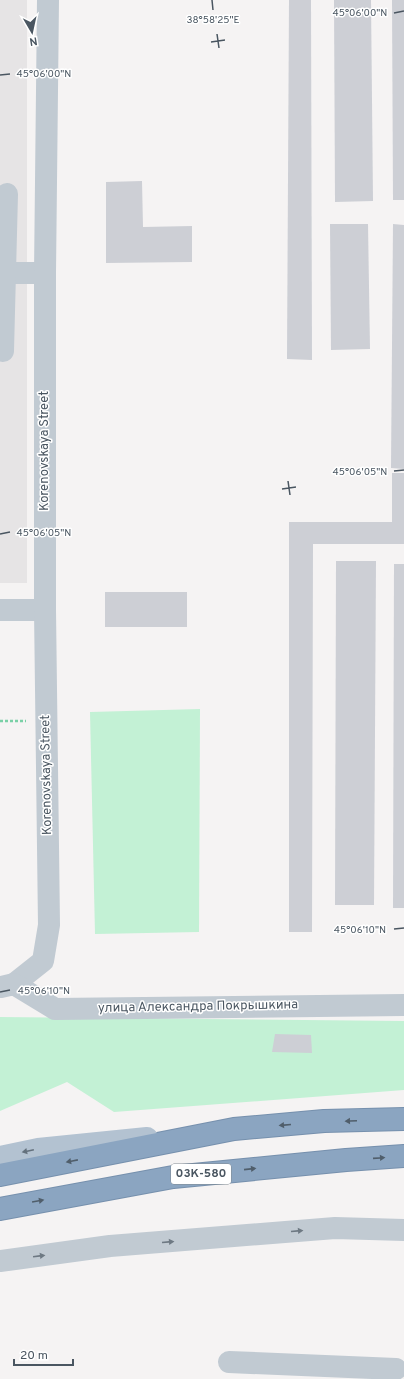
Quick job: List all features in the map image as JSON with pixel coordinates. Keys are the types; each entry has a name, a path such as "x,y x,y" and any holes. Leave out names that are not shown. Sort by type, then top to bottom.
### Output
{"highway":[{"path":"0,1175 234,1129 324,1122 404,1119"},
{"name":"03К-580","path":"0,1209 173,1177 346,1160 404,1156"}],"main road":[{"path":"0,1157 38,1149 234,1129"}],"street":[{"name":"Korenovskaya Street","path":"7,986 43,961 49,925 45,610 45,273 48,0"},
{"path":"3,351 8,194"},
{"path":"5,273 45,273"},
{"path":"0,610 45,610"},
{"name":"улица Александра Покрышкина","path":"7,986 55,1009 404,1005"},
{"path":"0,1261 110,1246 335,1228 402,1230"},
{"path":"229,1362 396,1369"}],"path":[{"path":"0,721 47,721"}],"shaded area":[{"path":"0,0 27,0 27,583 0,583"}],"green space":[{"path":"200,709 199,932 95,934 90,712"},
{"path":"0,1017 404,1021 404,1090 114,1112 67,1082 0,1111"}],"building":[{"path":"289,0 311,0 312,360 287,359"},
{"path":"334,0 371,0 373,201 335,202"},
{"path":"392,0 404,0 404,200 393,200"},
{"path":"142,181 143,227 192,226 192,262 106,263 106,182"},
{"path":"330,224 368,224 370,349 331,350"},
{"path":"393,224 404,225 404,469 391,468"},
{"path":"392,473 404,473 404,544 313,544 312,932 289,932 289,522 392,522"},
{"path":"336,561 376,561 374,905 335,905"},
{"path":"394,564 404,564 404,908 393,908"},
{"path":"105,592 187,592 187,627 105,627"},
{"path":"275,1034 311,1035 312,1053 272,1052"}]}
